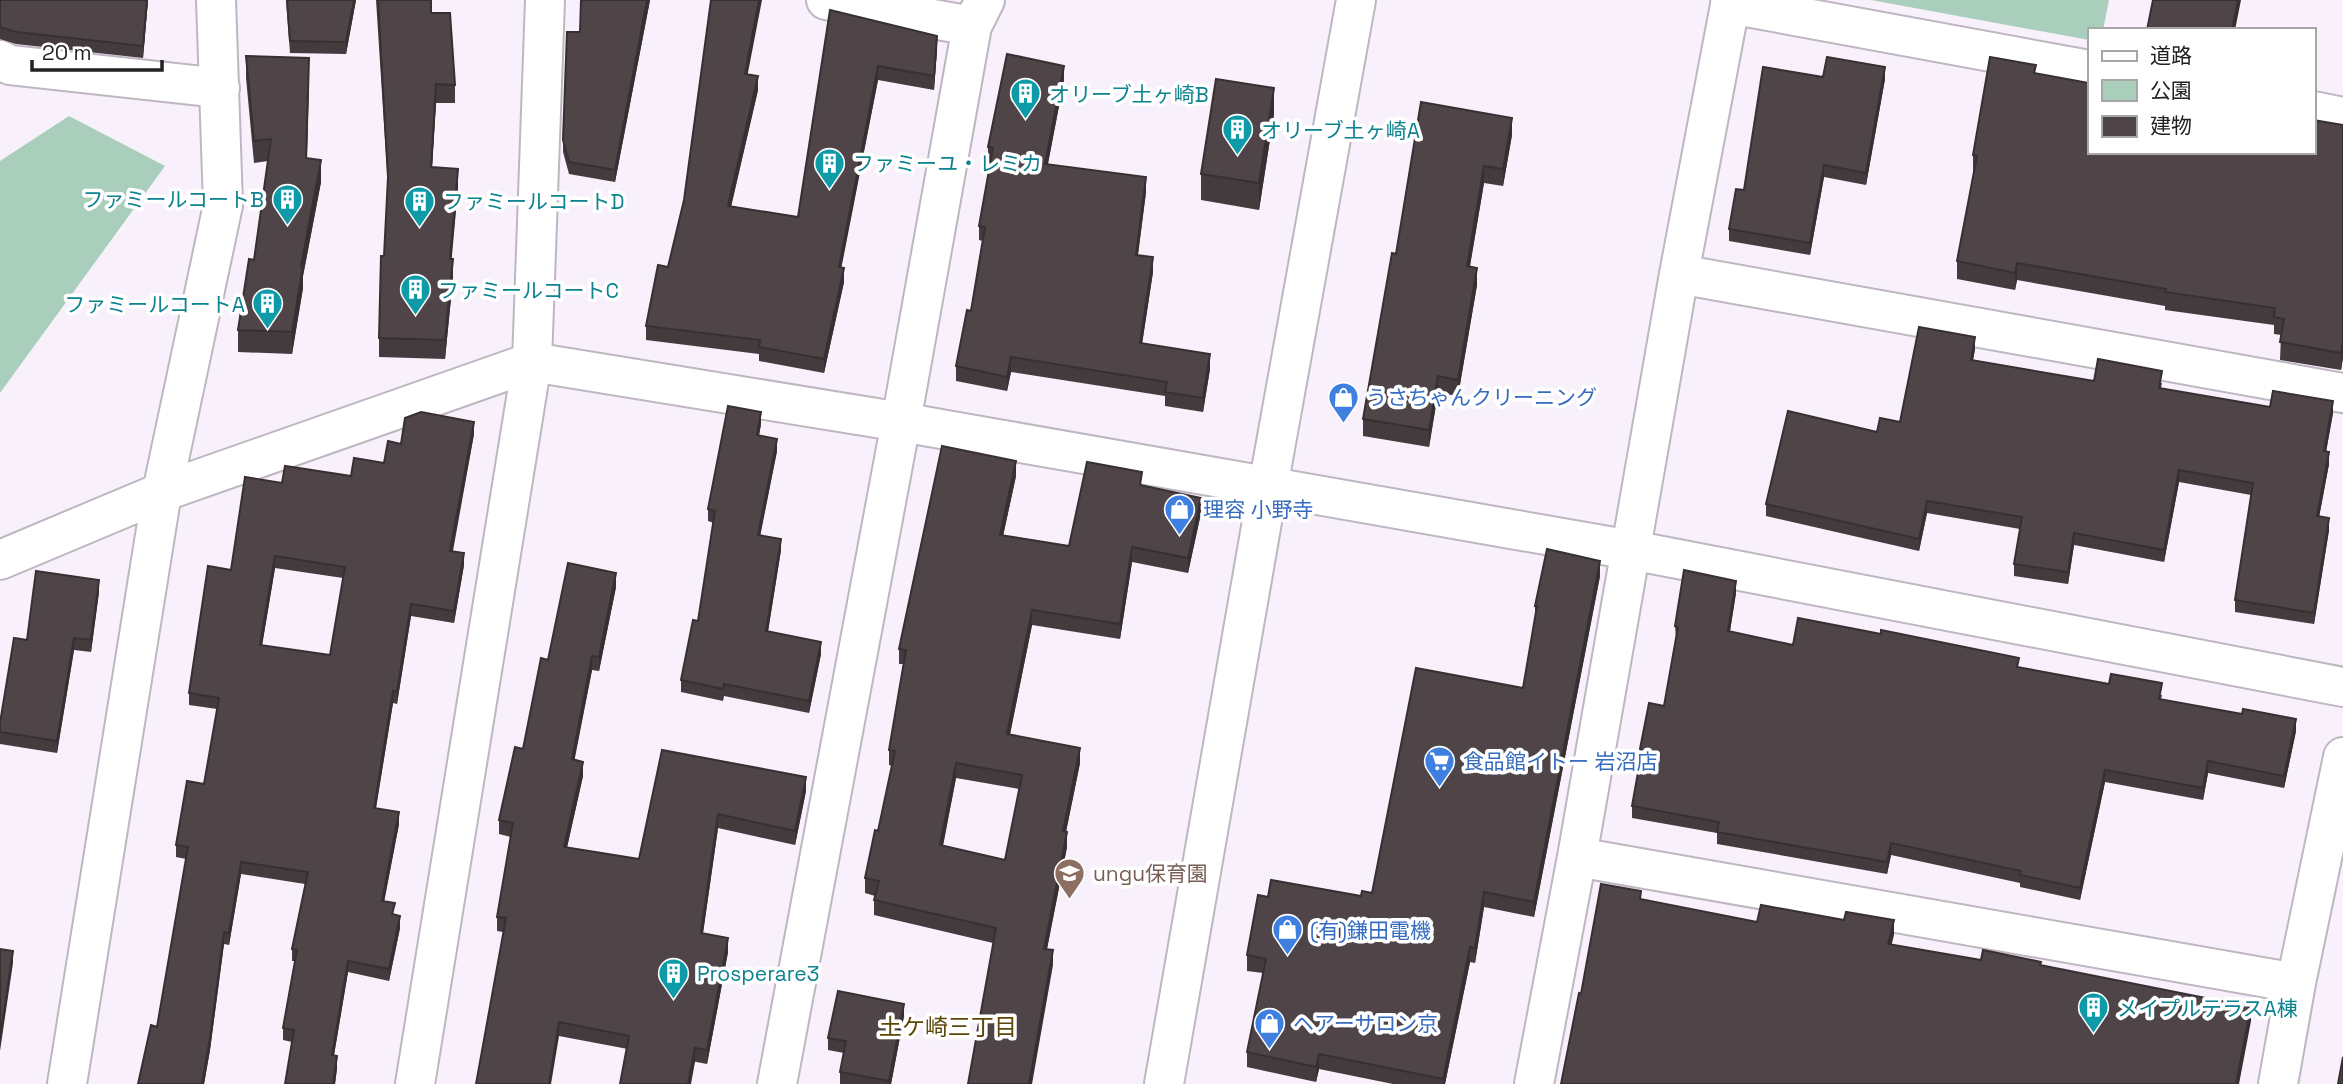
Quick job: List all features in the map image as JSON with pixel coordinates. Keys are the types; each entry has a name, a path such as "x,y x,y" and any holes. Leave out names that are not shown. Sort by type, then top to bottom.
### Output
{"street":[{"path":"67,1084 162,492 223,205 216,0"},
{"path":"415,1084 532,362 545,0"},
{"path":"778,1084 978,13 826,0"},
{"path":"1164,1084 1356,0"},
{"path":"1534,1084 1730,2 2088,70"},
{"path":"0,61 10,65 220,88"},
{"path":"2315,111 2343,117"},
{"path":"1679,274 2343,393"},
{"path":"0,560 162,492 532,362 901,422 1631,550 2343,687"},
{"path":"2278,1084 2343,757"},
{"path":"1577,857 2296,983"}],"green space":[{"path":"1871,0 2109,0 2103,28 2088,28 2088,40"},
{"path":"69,116 165,166 0,393 0,161"}],"building":[{"path":"0,0 147,0 143,46 16,32 0,27"},
{"path":"287,0 354,0 346,42 290,41"},
{"path":"378,0 431,0 431,13 450,13 455,85 436,84 431,167 458,169 445,340 379,338 381,256 384,256 388,177"},
{"path":"581,0 647,0 615,170 569,162 563,140 567,32 580,32"},
{"path":"711,0 759,0 745,74 758,76 728,206 798,217 830,10 937,36 934,76 878,66 839,267 844,268 824,359 759,347 760,340 646,326 658,265 668,267 684,200"},
{"path":"2153,0 2238,0 2232,28 2147,28"},
{"path":"1007,54 1064,66 1045,164 1146,177 1136,255 1153,257 1140,343 1210,354 1203,398 1165,392 1167,382 1011,357 1007,377 956,366 967,310 971,311 985,227 979,226 993,148 988,147"},
{"path":"246,56 309,58 306,158 321,160 292,332 238,330 249,259 254,260 271,139 254,141"},
{"path":"1827,57 1885,67 1866,173 1824,165 1810,243 1729,229 1736,189 1744,190 1763,67 1823,77"},
{"path":"1990,57 2036,65 2034,73 2088,83 2088,154 2315,154 2315,120 2343,125 2341,353 2280,342 2284,319 2274,317 2275,308 2165,292 2166,289 2017,263 2015,273 1957,261 1977,156 1973,155"},
{"name":"オリーブ土ヶ崎A","path":"1216,79 1274,88 1259,183 1201,174"},
{"path":"1421,102 1512,118 1503,169 1484,166 1467,266 1477,268 1458,380 1438,376 1429,430 1363,419 1392,253 1396,254"},
{"path":"1919,327 1975,337 1971,360 2094,381 2098,359 2162,371 2159,388 2270,407 2273,391 2333,401 2324,451 2329,452 2317,516 2329,518 2314,613 2235,600 2253,483 2179,470 2164,550 2074,533 2068,572 2014,564 2022,517 1927,501 1919,539 1766,504 1788,411 1877,432 1880,418 1900,422"},
{"path":"728,406 761,412 757,435 777,439 758,535 781,539 766,631 821,642 809,701 724,684 723,689 681,680 693,620 698,621 715,511 708,509"},
{"path":"421,412 474,422 450,551 464,553 454,611 411,604 397,692 393,691 374,808 399,812 382,901 395,903 392,914 400,916 389,969 348,961 332,1055 337,1056 333,1084 285,1084 294,1030 283,1028 297,950 292,949 308,872 241,862 229,933 224,932 202,1084 138,1084 151,1025 157,1027 188,847 176,845 187,781 204,784 219,698 189,693 208,566 231,570 245,477 282,483 285,466 351,476 354,458 384,463 388,441 401,444 405,418","holes":["275,556 345,567 330,655 260,645"]},
{"path":"942,446 1016,461 1000,535 1069,546 1087,462 1142,472 1140,485 1201,498 1188,558 1132,547 1120,624 1032,610 1007,734 1080,748 1063,831 1067,832 1044,949 1053,950 1029,1084 968,1084 996,928 874,900 879,881 865,878 895,751 889,750 906,650 899,649","holes":["956,763 1022,775 1005,860 940,845"]},
{"path":"1547,549 1600,561 1534,902 1484,892 1475,948 1470,947 1443,1079 1319,1054 1316,1067 1247,1052 1266,959 1247,955 1258,895 1268,897 1271,880 1361,896 1362,891 1372,893 1416,668 1523,688 1535,606"},
{"path":"568,563 616,573 599,657 592,656 572,759 583,762 564,847 639,859 662,750 806,777 795,831 718,814 701,933 728,938 707,1050 695,1048 688,1084 620,1084 629,1036 559,1022 549,1084 476,1084 506,918 497,917 513,823 499,820 515,747 523,749 541,658 548,660"},
{"path":"1684,570 1736,581 1728,631 1793,645 1798,618 1881,634 1881,630 2019,658 2017,667 2109,684 2111,674 2162,683 2159,699 2242,714 2243,709 2296,719 2284,776 2208,761 2203,788 2105,770 2080,888 2020,875 2021,871 1891,843 1887,862 1717,832 1719,822 1632,806 1649,703 1664,706 1678,627 1675,626"},
{"path":"36,571 99,580 91,640 74,638 57,741 0,732 14,638 27,640"},
{"path":"1601,884 1641,891 1640,899 1757,922 1761,905 1844,920 1846,912 1894,920 1888,944 1981,960 1983,950 2041,962 2040,965 2251,1007 2236,1084 1561,1084"},
{"path":"0,949 13,951 0,1039"},
{"path":"838,991 904,1004 889,1081 840,1072 846,1041 828,1038"},
{"path":"2343,1057 2343,1084 2338,1084"}],"place":[{"name":"オリーブ土ヶ崎B","path":"1026,121"},
{"name":"オリーブ土ヶ崎A","path":"1238,157"},
{"name":"ファミーユ・レミカ","path":"830,190"},
{"name":"ファミールコートB","path":"287,226"},
{"name":"ファミールコートD","path":"420,228"},
{"name":"ファミールコートC","path":"415,317"},
{"name":"ファミールコートA","path":"268,331"},
{"name":"うさちゃんクリーニング","path":"1343,424"},
{"name":"理容 小野寺","path":"1180,536"},
{"name":"食品館イトー 岩沼店","path":"1440,788"},
{"name":"ungu保育園","path":"1070,900"},
{"name":"(有)鎌田電機","path":"1287,957"},
{"name":"Prosperare3","path":"674,1000"},
{"name":"メイプルテラスA棟","path":"2094,1035"},
{"name":"ヘアーサロン京","path":"1270,1050"}],"district":[{"name":"土ケ崎三丁目","path":"948,1027"}]}
